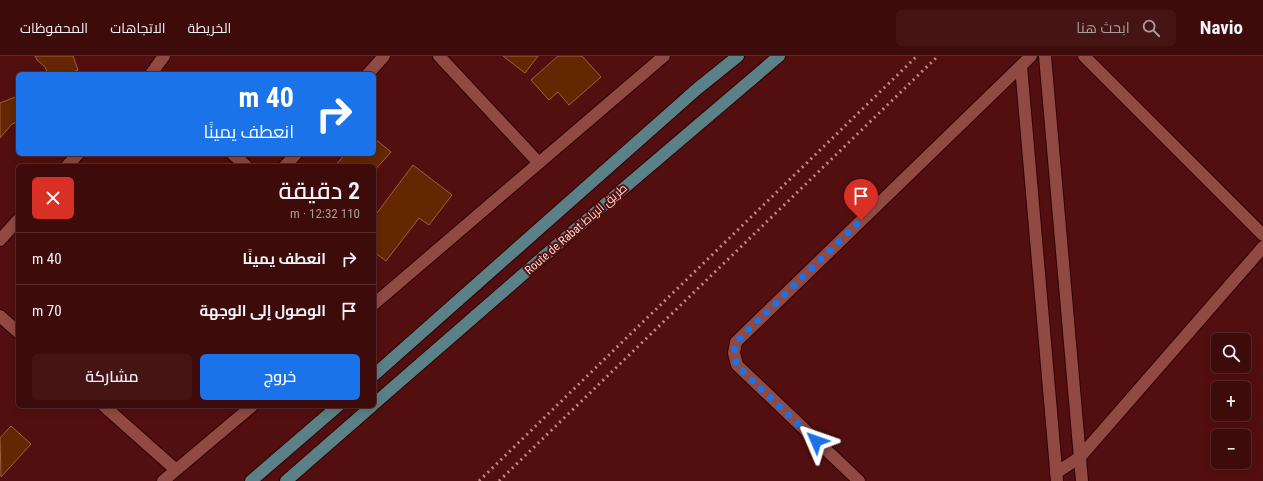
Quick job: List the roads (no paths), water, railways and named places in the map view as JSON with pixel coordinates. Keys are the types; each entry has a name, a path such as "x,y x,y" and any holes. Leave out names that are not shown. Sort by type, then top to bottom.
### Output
{"main road":[{"name":"Route de Rabat طريق الرباط","path":"376,402 549,252 779,56"},
{"name":"Route de Rabat طريق الرباط","path":"376,373 732,58"},
{"path":"251,481 336,408"},
{"path":"286,481 370,408"}],"street":[{"path":"152,72 164,56"},
{"path":"370,72 384,56"},
{"path":"439,56 538,162"},
{"path":"376,302 493,204 538,162 664,56"},
{"path":"859,481 737,366 734,353 736,342 1031,56"},
{"path":"1045,56 1082,481"},
{"path":"1084,56 1263,235"},
{"path":"1021,66 1056,477"},
{"path":"70,164 76,156"},
{"path":"235,156 244,164"},
{"path":"287,164 294,156"},
{"path":"0,240 16,222"},
{"path":"1056,477 1080,457 1263,247"},
{"path":"0,316 16,330"},
{"path":"106,408 176,470"},
{"path":"163,481 250,408"}],"railway":[{"path":"479,481 917,56"},
{"path":"499,481 938,56"}]}
